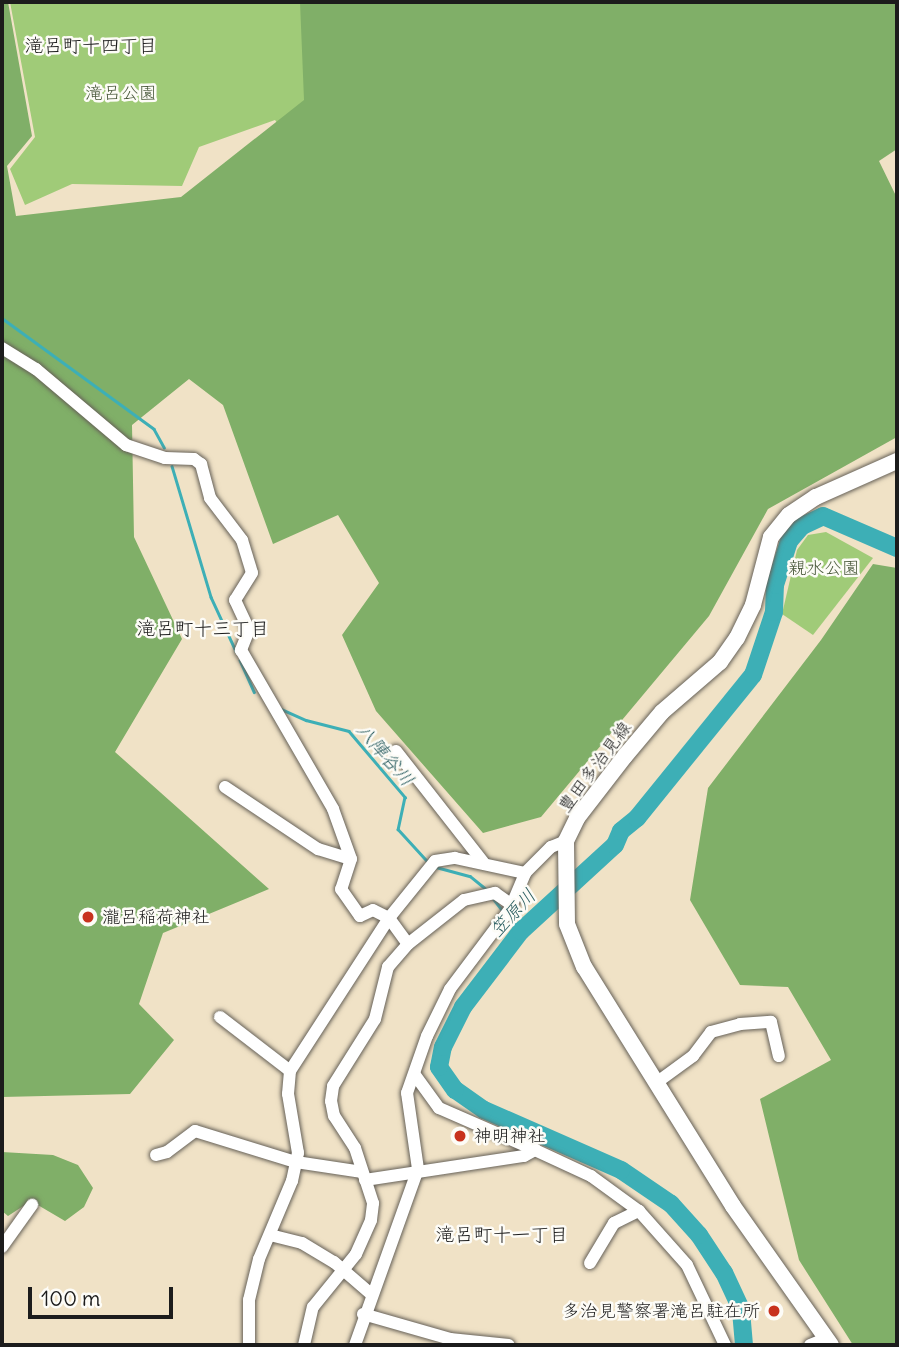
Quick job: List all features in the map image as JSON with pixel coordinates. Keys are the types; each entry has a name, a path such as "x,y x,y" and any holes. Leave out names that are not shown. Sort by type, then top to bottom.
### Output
{"main road":[{"name":"豊田多治見線","path":"829,1341 733,1206 584,967 573,943 564,903 567,849 577,818 633,747 662,712 720,662 737,638 752,605 771,537 789,515 816,497 897,461"}],"street":[{"path":"2,348 36,369 125,445 201,464 210,498 242,540 252,573 235,600 249,630 241,650 333,809 351,859 341,889 360,916 373,910 388,918 408,944"},
{"path":"397,751 483,862"},
{"path":"225,787 318,849 351,859"},
{"path":"355,1345 363,1314 418,1169 407,1093 420,1053 450,989 508,911 525,873 551,847 567,849"},
{"path":"249,1345 249,1300 296,1162 288,1094 290,1071 388,918 431,866 455,858 525,873"},
{"path":"304,1345 313,1307 344,1270 371,1220 373,1203 355,1148 334,1116 333,1087 375,1019 388,967 408,944 464,900 489,894 508,911"},
{"path":"220,1017 248,1035 290,1071"},
{"path":"656,1083 686,1062 717,1028 771,1022 779,1056"},
{"path":"415,1075 439,1108 604,1183 639,1211 687,1265 725,1345"},
{"path":"156,1155 167,1152 195,1131 296,1162 364,1176 486,1162 534,1150"},
{"path":"2,1247 32,1205"},
{"path":"590,1263 614,1223 639,1211"},
{"path":"270,1235 302,1242 344,1270 371,1294"},
{"path":"363,1314 450,1339 509,1345"},
{"path":"810,1345 829,1341"}],"green space":[{"path":"2,2 8,2 32,136 7,166 16,216 181,197 304,100 300,2 897,2 897,149 879,161 897,198 897,437 768,509 709,616 541,817 483,833 376,711 342,635 379,583 338,515 273,544 223,405 189,379 132,425 134,537 182,639 115,752 269,889 163,933 139,1004 174,1040 130,1094 2,1097"},
{"name":"滝呂公園","path":"10,2 386,2 297,150 275,120 199,147 182,186 72,184 25,205 10,169 35,137"},
{"name":"親水公園","path":"826,532 873,558 813,635 782,614 797,550 808,535"},
{"path":"873,564 897,568 897,1345 853,1345 799,1260 760,1099 831,1060 788,987 740,985 690,900 708,788 821,640"},
{"path":"2,1152 53,1155 78,1165 93,1188 84,1207 65,1221 31,1201 8,1216 2,1211"}],"waterway":[{"name":"八陣谷川","path":"2,318 154,429 164,447"},
{"name":"八陣谷川","path":"172,466 211,597 236,651"},
{"name":"笠原川","path":"744,1345 741,1309 724,1273 699,1235 671,1204 621,1170 484,1110 455,1090 439,1067 443,1047 463,1007 521,931 615,845 621,831 637,818 753,675 774,612 775,585 789,541 802,526 823,516 897,548"},
{"name":"八陣谷川","path":"240,660 254,692"},
{"name":"八陣谷川","path":"281,709 306,720 349,731 405,797 398,829 428,862"},
{"name":"八陣谷川","path":"436,867 470,876 486,889"},
{"name":"八陣谷川","path":"492,897 503,911"},
{"name":"八陣谷川","path":"510,919 521,931"}],"place":[{"name":"瀧呂稲荷神社","path":"88,917"},
{"name":"神明神社","path":"460,1136"},
{"name":"多治見警察署滝呂駐在所","path":"774,1311"}],"district":[{"name":"滝呂町十四丁目","path":"91,46"},
{"name":"滝呂町十三丁目","path":"203,629"},
{"name":"滝呂町十一丁目","path":"502,1235"}]}
